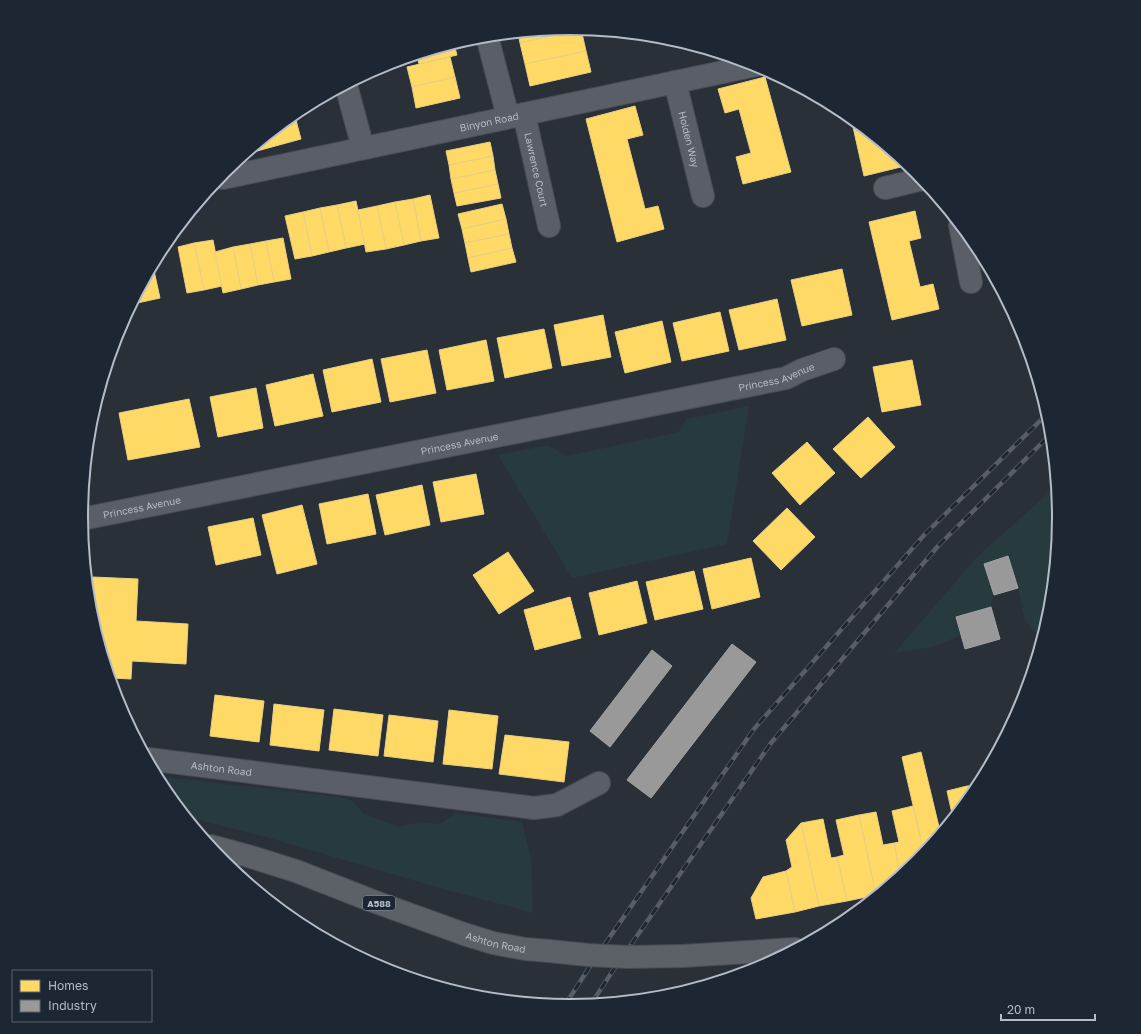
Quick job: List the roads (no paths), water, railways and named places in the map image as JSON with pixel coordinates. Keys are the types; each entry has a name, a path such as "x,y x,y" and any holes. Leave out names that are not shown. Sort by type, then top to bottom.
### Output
{"main road":[{"name":"Ashton Road","path":"221,849 296,871 464,934 526,949 596,956 628,957 683,956 782,950"}],"street":[{"name":"Lawrence Court","path":"489,42 516,116 549,226"},
{"name":"Binyon Road","path":"229,177 743,68"},
{"name":"Holden Way","path":"675,82 703,196"},
{"path":"347,90 363,148"},
{"path":"885,188 916,181"},
{"path":"962,237 971,282"},
{"name":"Princess Avenue","path":"88,518 786,378 802,370 834,360"},
{"name":"Ashton Road","path":"154,760 534,808 557,805 599,783"}],"railway":[{"path":"569,999 596,957 754,729 925,534 1042,419"},
{"path":"595,998 771,743 938,546 1046,439"}]}
